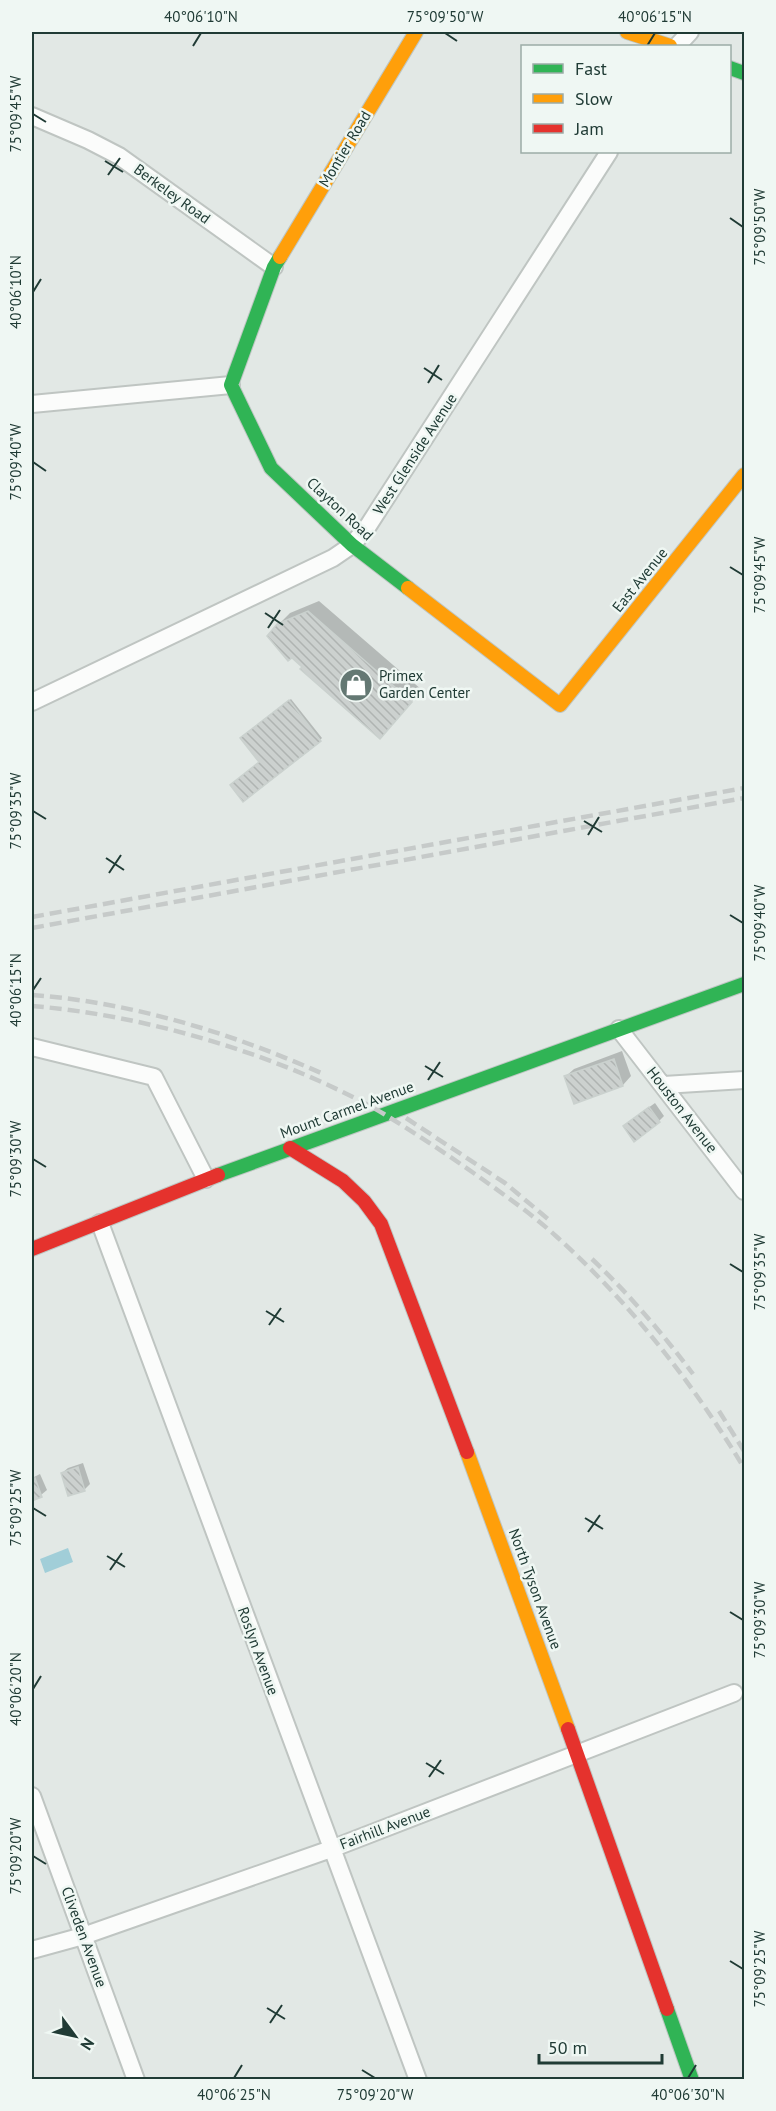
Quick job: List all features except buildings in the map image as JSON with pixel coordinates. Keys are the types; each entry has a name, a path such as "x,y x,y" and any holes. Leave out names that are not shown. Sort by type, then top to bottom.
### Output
{"street":[{"name":"Montier Road","path":"274,267 416,32"},
{"path":"627,32 666,45"},
{"path":"678,45 690,32"},
{"name":"Berkeley Road","path":"32,116 119,156 274,267"},
{"name":"West Glenside Avenue","path":"32,702 333,558 352,545 368,526 608,153"},
{"path":"32,404 231,386 274,267"},
{"name":"Clayton Road","path":"231,386 271,468 352,545 560,705"},
{"name":"East Avenue","path":"560,705 744,475"},
{"name":"Mount Carmel Avenue","path":"32,1249 206,1179 744,984"},
{"name":"Houston Avenue","path":"619,1029 744,1191"},
{"path":"32,1047 154,1077 206,1179"},
{"path":"664,1085 744,1080"},
{"name":"North Tyson Avenue","path":"290,1148 343,1181 364,1201 381,1224 474,1468 692,2079"},
{"name":"Roslyn Avenue","path":"100,1223 418,2079"},
{"name":"Fairhill Avenue","path":"32,1950 83,1936 331,1849 734,1693"},
{"name":"Cliveden Avenue","path":"32,1796 136,2079"}],"water":[{"path":"68,1548 73,1562 45,1573 40,1559"}],"railway":[{"path":"32,917 744,788"},
{"path":"32,928 744,798"},
{"path":"32,995 143,1012 252,1045 321,1073"},
{"path":"32,1006 76,1011 168,1029 259,1057 345,1093 419,1136 527,1212 557,1237 610,1289 682,1375 744,1468"},
{"path":"406,1118 505,1183 548,1219"},
{"path":"592,1259 645,1314 693,1374"},
{"path":"719,1411 744,1451"}],"traffic: fast":[{"path":"731,68 744,73"},
{"path":"280,257 274,267 231,385 271,468 352,545 408,588"},
{"path":"218,1175 744,984"},
{"path":"667,2009 692,2080"}],"traffic: slow":[{"path":"280,257 416,32"},
{"path":"627,32 667,45"},
{"path":"408,588 560,705 744,475"},
{"path":"467,1452 568,1729"}],"traffic: jam":[{"path":"290,1148 343,1181 364,1201 381,1224 467,1452"},
{"path":"32,1249 218,1175"},
{"path":"568,1729 667,2009"}],"place":[{"name":"Primex Garden Center","path":"356,685"}]}
